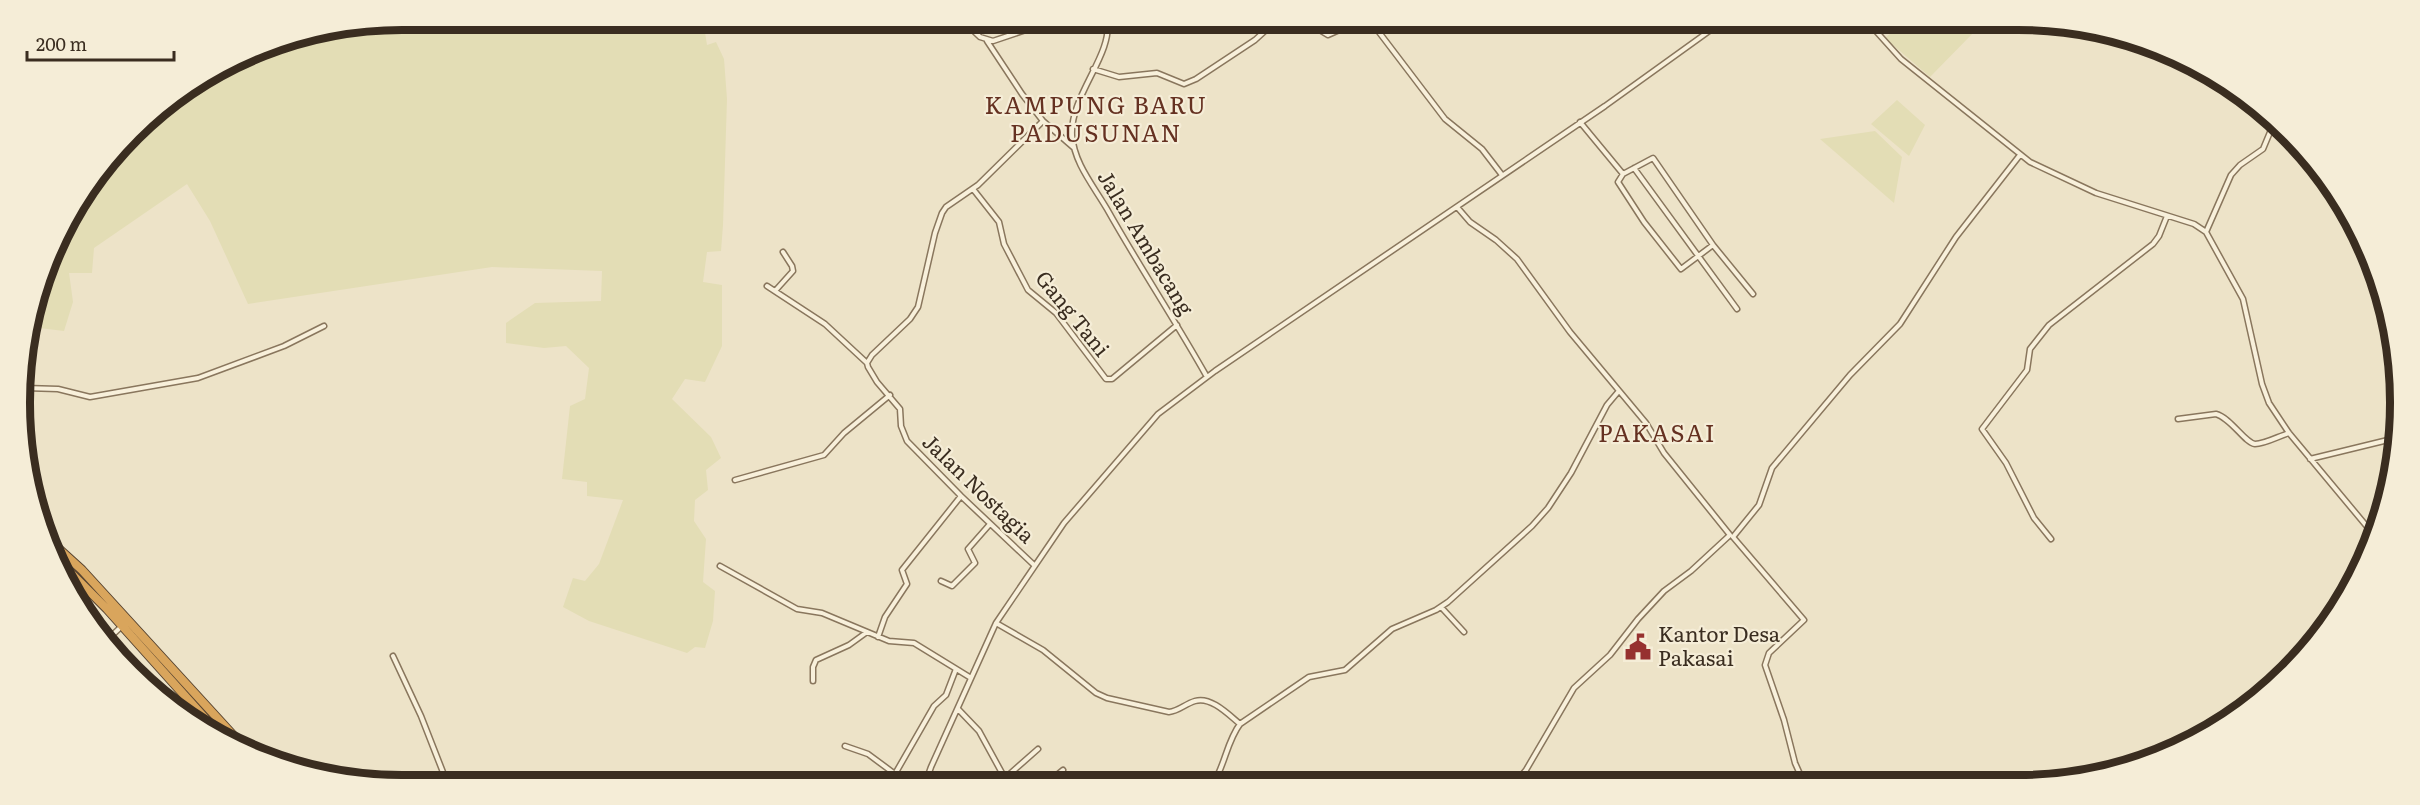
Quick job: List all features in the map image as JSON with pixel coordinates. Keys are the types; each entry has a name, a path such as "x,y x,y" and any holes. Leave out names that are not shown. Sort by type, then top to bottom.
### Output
{"highway":[{"path":"61,551 82,570 233,735"},
{"path":"75,580 122,626 205,718"},
{"path":"198,710 206,704"}],"street":[{"path":"973,30 987,41 1022,94 1044,121 1073,147"},
{"path":"987,41 1000,41 1030,30"},
{"name":"Jalan Ambacang","path":"1107,30 1107,38 1073,115 1073,147 1083,170 1123,239 1207,377"},
{"path":"1093,69 1119,77 1157,73 1184,84 1196,79 1266,30"},
{"path":"1320,30 1328,35 1341,30"},
{"path":"1374,30 1445,119 1482,149 1502,175"},
{"path":"930,775 996,623 1064,523 1158,414 1207,377 1580,123 1712,30"},
{"path":"1873,30 1901,59 2040,169 2096,193 2196,225 2206,232 2243,299 2265,394 2289,433 2368,529"},
{"path":"867,363 872,355 914,315 922,297 935,233 946,207 973,189 1044,121"},
{"path":"1580,123 1623,174"},
{"path":"2206,232 2231,175 2240,165 2261,151 2271,129"},
{"path":"1522,775 1574,688 1610,655 1638,619 1664,591 1732,536 1759,505 1772,468 1850,375 1900,324 1956,237 2020,155"},
{"path":"1713,244 1681,268 1644,222 1618,182 1623,174 1653,158 1713,244 1753,294"},
{"path":"1634,168 1737,309"},
{"name":"Gang Tani","path":"973,189 999,222 1006,248 1028,290 1059,317 1106,379 1112,379 1177,325"},
{"path":"1456,207 1470,222 1496,240 1517,259 1570,332 1650,428 1664,453 1804,620 1769,653 1765,661 1800,775"},
{"path":"2050,539 2034,518 2006,463 1982,429 2027,370 2030,350 2049,325 2153,244 2167,216"},
{"path":"775,291 793,271 783,252"},
{"name":"Jalan Nostagia","path":"767,286 825,324 867,363 900,409 901,426 907,441 1034,565"},
{"path":"31,388 58,389 90,398 198,378 284,346 324,326"},
{"path":"1218,775 1240,724 1309,677 1345,670 1392,629 1441,607 1532,526 1548,508 1571,473 1606,405 1618,392"},
{"path":"735,480 824,455 844,433 890,395"},
{"path":"2178,419 2216,414 2230,422 2250,442 2256,444 2289,433"},
{"path":"2310,459 2388,440"},
{"path":"878,637 885,617 907,584 902,570 961,496"},
{"path":"941,581 952,586 975,563 968,549 990,524"},
{"path":"720,566 798,609 822,613 889,642 914,643 971,678"},
{"path":"1441,607 1464,632"},
{"path":"996,623 1034,644 1096,693 1107,698 1168,712 1203,701 1223,710 1240,724"},
{"path":"112,635 122,626"},
{"path":"813,681 813,667 816,660 849,645 867,632"},
{"path":"393,656 421,716 444,775"},
{"path":"845,746 868,754 895,774 934,706 945,697 956,669"},
{"path":"958,709 979,731 1002,775"},
{"path":"1009,775 1038,749"},
{"path":"1057,775 1063,770"}],"shaded area":[{"path":"705,30 707,45 716,42 724,59 727,99 721,251 707,252 703,282 722,285 722,346 705,382 685,379 672,399 711,437 721,458 706,470 708,490 695,500 694,521 706,539 703,582 715,591 713,621 705,648 695,647 687,653 589,621 563,607 573,578 585,581 599,564 623,500 587,496 587,482 562,479 570,406 585,399 589,368 566,346 544,348 506,343 506,323 535,303 601,301 602,271 492,267 248,304 210,221 187,184 94,248 92,273 69,273 73,302 64,331 38,328 58,260 80,216 93,196 122,157 157,122 196,93 238,68 306,43 354,33 378,31"},
{"path":"1895,30 1976,30 1930,77 1885,38"},
{"path":"1897,100 1925,125 1909,156 1871,124"},
{"path":"1875,131 1902,157 1894,203 1820,139"}],"place":[{"name":"Kantor Desa Pakasai","path":"1638,647"}],"district":[{"name":"KAMPUNG BARU PADUSUNAN","path":"1096,120"},
{"name":"PAKASAI","path":"1657,434"}]}
